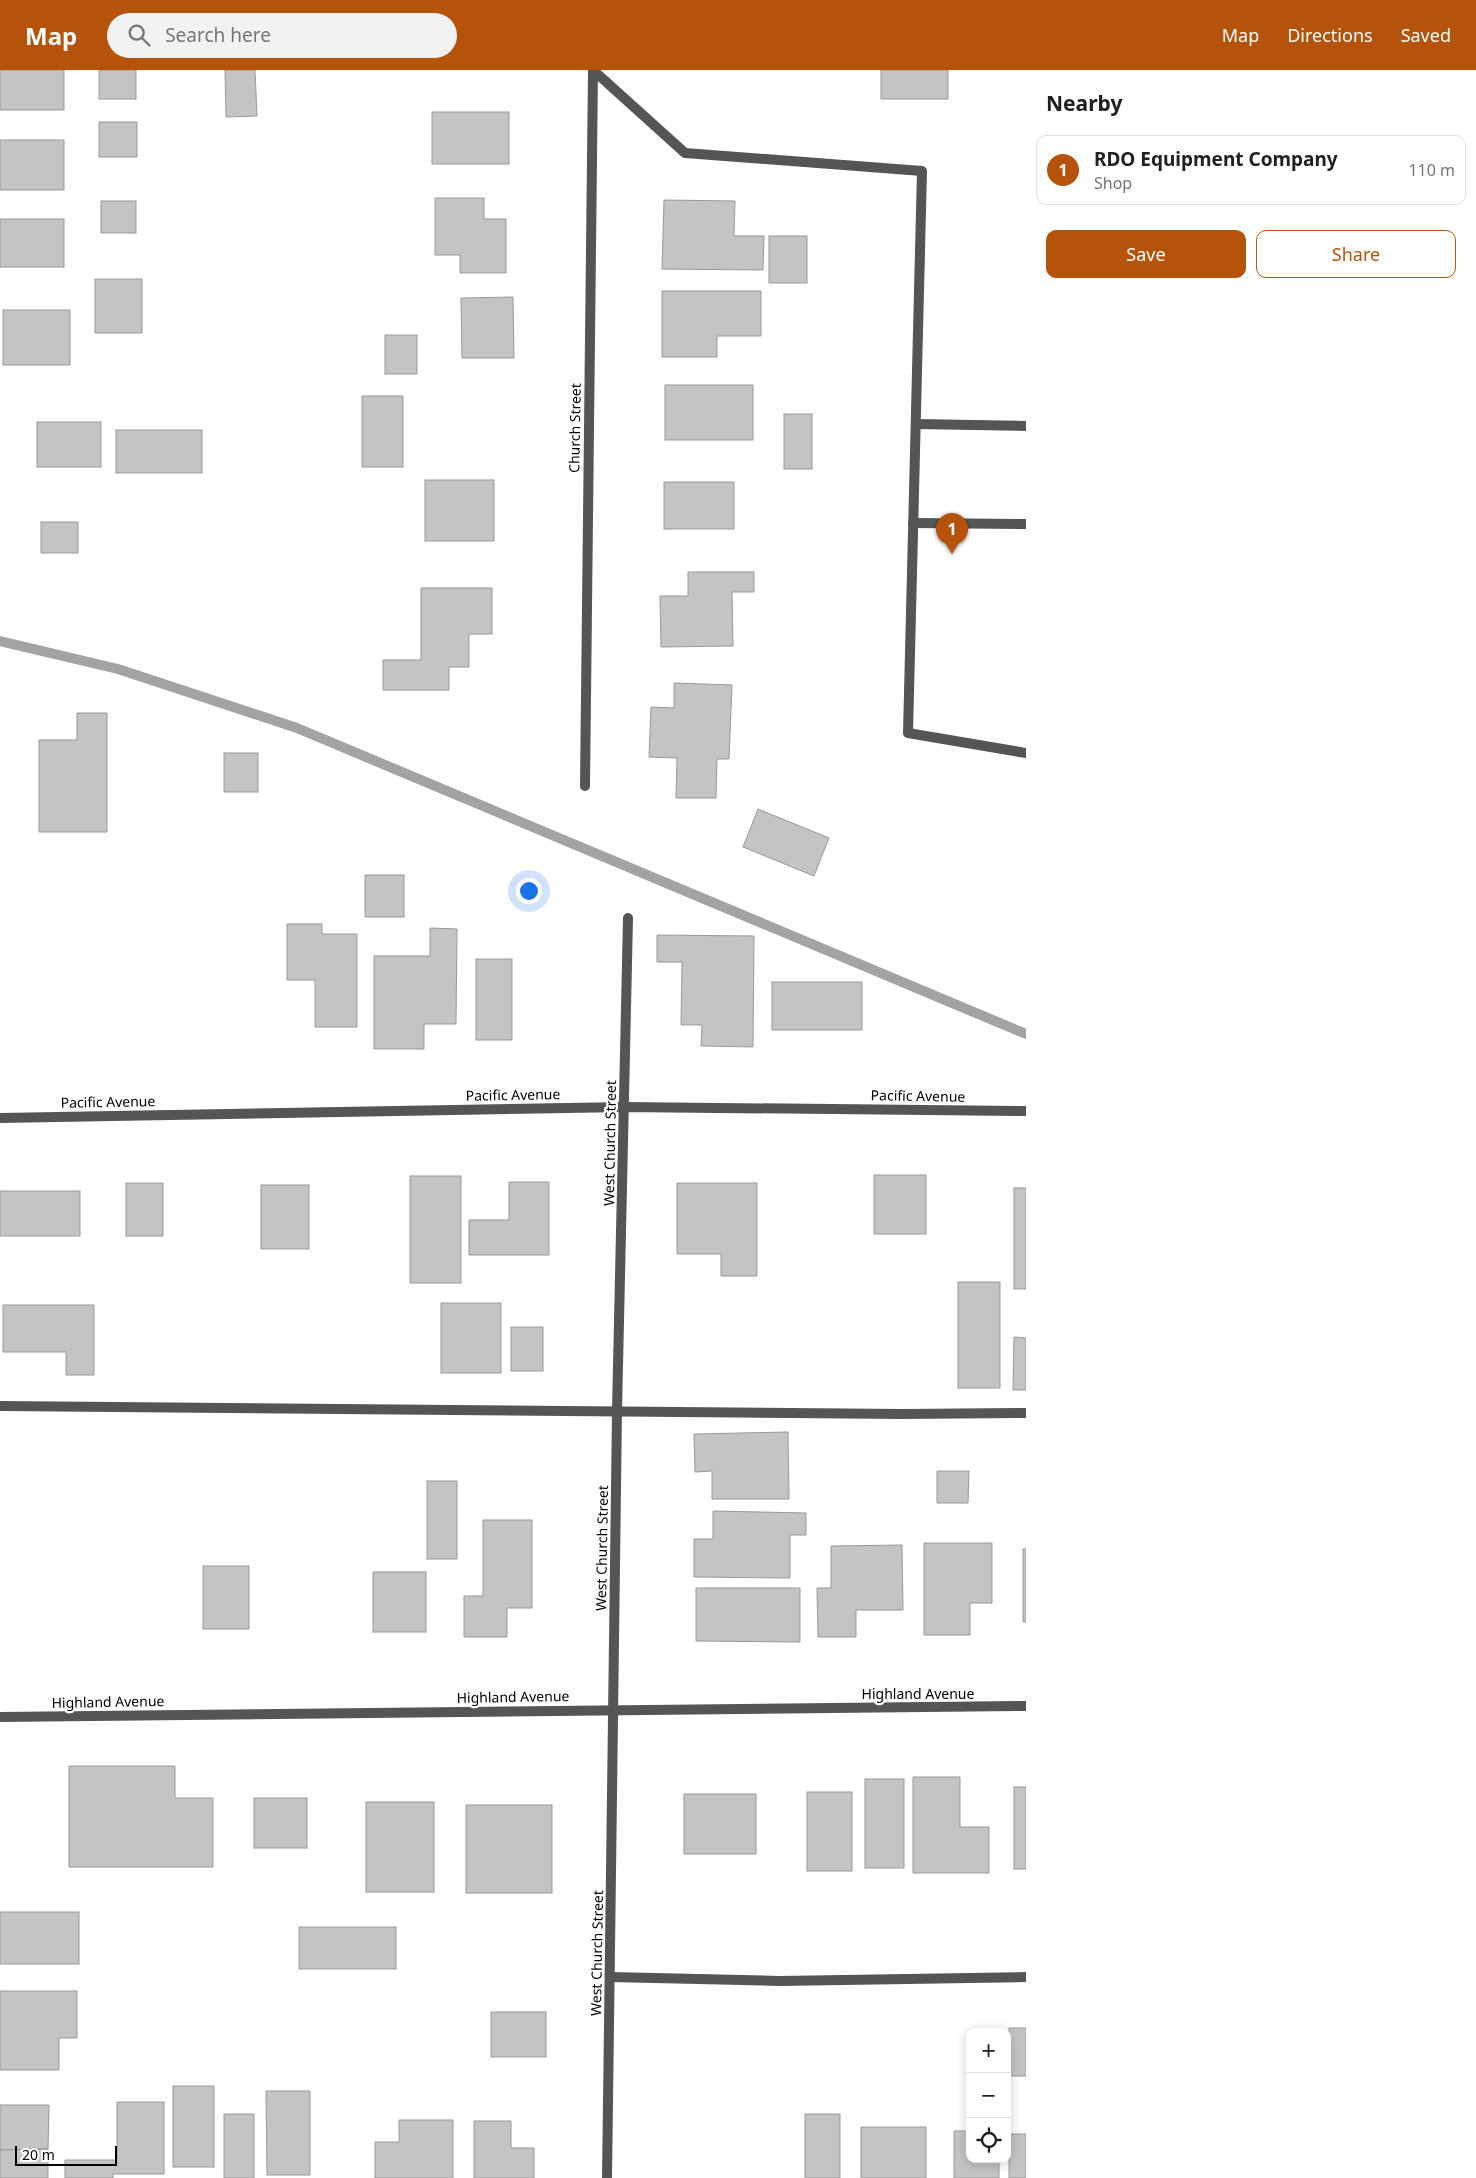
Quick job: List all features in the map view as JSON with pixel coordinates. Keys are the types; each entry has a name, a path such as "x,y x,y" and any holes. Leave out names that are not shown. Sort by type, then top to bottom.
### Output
{"street":[{"path":"593,70 685,153 922,171 908,733 1026,753"},
{"name":"Church Street","path":"585,786 593,70"},
{"path":"916,424 1026,426"},
{"path":"913,523 1026,524"},
{"name":"West Church Street","path":"607,2178 617,1411 628,918"},
{"name":"Pacific Avenue","path":"0,1118 625,1107 1026,1111"},
{"path":"0,1406 902,1414 1026,1413"},
{"name":"Highland Avenue","path":"0,1717 1026,1706"},
{"path":"610,1977 780,1981 1026,1977"}],"building":[{"path":"0,70 64,70 64,110 0,110"},
{"path":"99,70 136,70 136,99 99,99"},
{"path":"225,70 255,70 257,116 226,117"},
{"path":"881,70 948,70 948,99 881,99"},
{"path":"432,112 509,112 509,164 432,164"},
{"path":"99,122 137,122 137,157 99,157"},
{"path":"0,140 64,140 64,190 0,190"},
{"path":"435,198 484,198 484,219 506,219 506,273 460,273 460,255 435,255"},
{"path":"664,200 735,201 734,236 764,236 763,270 662,269"},
{"path":"101,201 136,201 136,233 101,233"},
{"path":"0,219 64,219 64,267 0,267"},
{"path":"769,236 807,236 807,283 769,283"},
{"path":"95,279 142,279 142,333 95,333"},
{"path":"662,291 761,291 761,336 717,336 717,357 662,357"},
{"path":"513,297 514,358 462,358 461,298"},
{"path":"3,310 70,310 70,365 3,365"},
{"path":"385,335 417,335 417,374 385,374"},
{"path":"665,385 753,385 753,440 665,440"},
{"path":"362,396 403,396 403,467 362,467"},
{"path":"784,414 812,414 812,469 784,469"},
{"path":"37,422 101,422 101,467 37,467"},
{"path":"116,430 202,430 202,473 116,473"},
{"path":"425,480 494,480 494,541 425,541"},
{"path":"664,482 734,482 734,529 664,529"},
{"path":"41,522 78,522 78,553 41,553"},
{"path":"688,572 754,572 754,592 732,592 733,646 661,647 660,596 688,596"},
{"path":"421,588 492,588 492,634 469,634 469,667 449,667 449,690 383,690 383,660 421,660"},
{"path":"674,683 732,685 729,759 717,759 716,798 676,798 677,758 649,757 651,707 674,708"},
{"path":"77,713 107,713 107,832 39,832 39,740 77,740"},
{"path":"224,753 258,753 258,792 224,792"},
{"path":"758,809 829,838 814,876 743,847"},
{"path":"365,875 404,875 404,917 365,917"},
{"path":"287,924 322,924 322,934 357,934 357,1027 315,1027 315,980 287,980"},
{"path":"430,928 457,929 456,1024 424,1024 424,1049 374,1049 374,956 430,956"},
{"path":"657,935 754,936 753,1047 701,1046 702,1025 681,1025 682,962 657,962"},
{"path":"476,959 512,959 512,1040 476,1040"},
{"path":"772,982 862,982 862,1030 772,1030"},
{"path":"874,1175 926,1175 926,1234 874,1234"},
{"path":"410,1176 461,1176 461,1283 410,1283"},
{"path":"509,1182 549,1182 549,1255 469,1255 469,1220 509,1220"},
{"path":"126,1183 163,1183 163,1236 126,1236"},
{"path":"677,1183 757,1183 757,1276 721,1276 721,1254 677,1254"},
{"path":"261,1185 309,1185 309,1249 261,1249"},
{"path":"1014,1188 1026,1188 1026,1289 1014,1289"},
{"path":"0,1191 80,1191 80,1236 0,1236"},
{"path":"958,1282 1000,1282 1000,1388 958,1388"},
{"path":"441,1303 501,1303 501,1373 441,1373"},
{"path":"3,1305 94,1305 94,1375 66,1375 66,1352 3,1352"},
{"path":"511,1327 543,1327 543,1371 511,1371"},
{"path":"1014,1337 1026,1338 1026,1390 1013,1390"},
{"path":"788,1432 789,1499 712,1499 712,1471 695,1472 694,1434"},
{"path":"937,1471 969,1471 968,1503 937,1503"},
{"path":"427,1481 457,1481 457,1559 427,1559"},
{"path":"713,1511 806,1513 806,1535 790,1535 790,1578 694,1577 694,1539 713,1539"},
{"path":"483,1520 532,1520 532,1608 507,1608 507,1637 464,1637 464,1596 483,1596"},
{"path":"924,1543 992,1543 992,1603 970,1603 970,1635 924,1635"},
{"path":"902,1545 903,1610 856,1610 856,1637 818,1637 817,1588 831,1588 831,1546"},
{"path":"1023,1549 1026,1549 1026,1622 1023,1622"},
{"path":"203,1566 249,1566 249,1629 203,1629"},
{"path":"373,1572 426,1572 426,1632 373,1632"},
{"path":"696,1588 800,1588 800,1642 696,1641"},
{"path":"69,1766 175,1766 175,1798 213,1798 213,1867 69,1867"},
{"path":"913,1777 960,1777 960,1827 989,1827 989,1873 913,1873"},
{"path":"865,1779 904,1779 904,1868 865,1868"},
{"path":"1014,1787 1026,1787 1026,1869 1014,1869"},
{"path":"807,1792 852,1792 852,1871 807,1871"},
{"path":"684,1794 756,1794 756,1854 684,1854"},
{"path":"254,1798 307,1798 307,1848 254,1848"},
{"path":"366,1802 434,1802 434,1892 366,1892"},
{"path":"466,1805 552,1805 552,1893 466,1893"},
{"path":"0,1912 79,1912 79,1964 0,1964"},
{"path":"299,1927 396,1927 396,1969 299,1969"},
{"path":"0,1991 77,1991 77,2038 59,2038 59,2070 0,2070"},
{"path":"491,2012 546,2012 546,2057 491,2057"},
{"path":"1011,2028 1026,2028 1026,2076 1011,2076"},
{"path":"173,2086 214,2086 214,2167 173,2167"},
{"path":"266,2091 310,2091 310,2175 267,2175"},
{"path":"117,2102 164,2102 164,2174 113,2174 113,2178 65,2178 65,2160 117,2160"},
{"path":"0,2105 49,2105 48,2149 0,2150"},
{"path":"224,2114 254,2114 254,2178 224,2178"},
{"path":"805,2114 840,2114 840,2178 805,2178"},
{"path":"399,2120 453,2120 453,2178 375,2178 375,2142 399,2142"},
{"path":"474,2121 511,2121 511,2148 534,2148 534,2178 474,2178"},
{"path":"861,2127 926,2127 926,2178 861,2178"},
{"path":"954,2131 966,2131 966,2163 999,2163 999,2178 954,2178"},
{"path":"1011,2134 1026,2134 1026,2178 1009,2178"},
{"path":"48,2149 48,2178 0,2178 0,2150"}],"waterway":[{"path":"0,641 118,669 297,728 1026,1034"}],"place":[{"name":"RDO Equipment Company","path":"952,554"}]}
